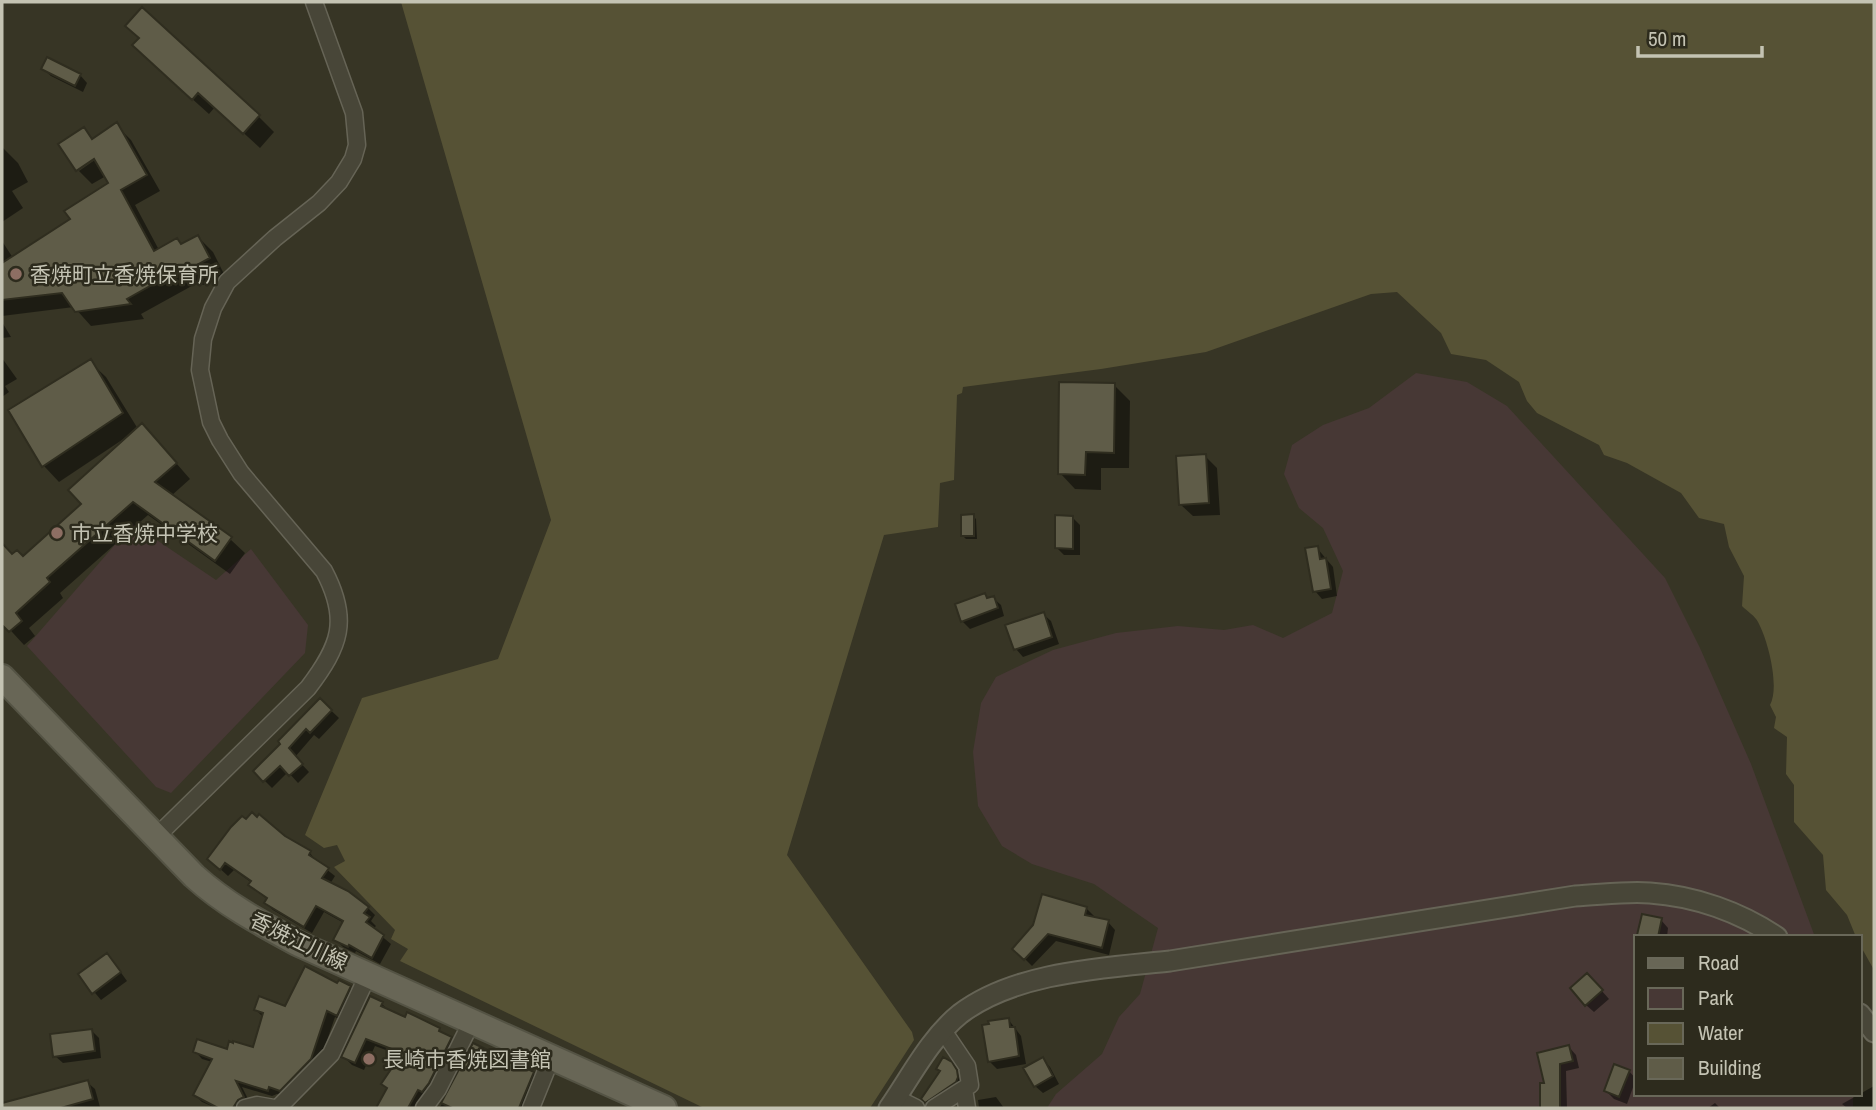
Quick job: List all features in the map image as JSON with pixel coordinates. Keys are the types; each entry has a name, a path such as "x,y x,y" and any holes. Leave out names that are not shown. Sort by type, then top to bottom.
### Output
{"main road":[{"name":"香焼江川線","path":"2,677 156,837 216,896 242,913 299,944 552,1056 624,1100 664,1108"}],"street":[{"path":"156,837 308,688 322,669 339,633 340,609 324,571 241,472 220,440 211,422 200,370 203,339 213,308 227,282 275,237 319,203 339,182 353,159 357,145 354,114 314,2"},
{"path":"916,1108 892,1103 944,1032 969,1009 998,993 1037,979 1170,961 1575,896 1650,893 1674,896 1726,910 1773,935"},
{"path":"245,1108 257,1105 276,1108 331,1054 368,975"},
{"path":"1862,1017 1874,1032"},
{"path":"424,1108 438,1089 472,1021"},
{"path":"934,1108 970,1085 967,1066 944,1032"},
{"path":"531,1108 552,1056"},
{"path":"964,1089 967,1108"}],"green space":[{"path":"1416,373 1467,382 1507,406 1665,578 1700,648 1751,764 1814,935 1634,935 1634,1096 1853,1096 1853,1108 1047,1108 1056,1094 1102,1054 1119,1017 1140,994 1158,928 1094,884 1032,864 1002,846 978,806 973,752 981,703 996,677 1053,650 1116,633 1178,626 1224,630 1253,625 1283,638 1332,613 1343,571 1323,528 1299,508 1284,474 1292,445 1323,425 1369,408"},
{"path":"133,524 216,580 251,549 308,625 305,653 171,793 156,787 27,646"}],"water":[{"path":"401,2 1874,2 1874,970 1862,949 1862,935 1855,935 1847,915 1826,890 1823,855 1794,822 1794,785 1786,774 1787,737 1774,728 1776,717 1770,705 1774,687 1769,651 1758,622 1742,606 1744,576 1729,547 1724,524 1699,518 1681,493 1627,463 1604,455 1599,445 1537,413 1527,401 1519,382 1486,360 1451,354 1441,333 1397,292 1371,294 1206,352 963,387 962,393 957,395 954,480 940,483 938,527 884,535 787,855 912,1032 914,1040 870,1108 704,1108 400,961 408,949 391,939 395,930 334,867 345,861 337,845 324,848 305,835 362,698 498,659 551,520"}],"building":[{"path":"142,7 260,115 243,134 198,93 192,100 132,45 139,38 125,26"},
{"path":"47,57 81,74 75,86 41,69"},
{"path":"117,122 147,175 121,190 154,251 177,238 181,244 198,235 210,258 186,271 184,267 127,299 131,304 75,312 62,293 2,300 2,263 70,219 64,211 108,183 94,159 76,171 58,144 84,127 92,139"},
{"path":"91,359 123,413 42,467 8,410"},
{"path":"1059,382 1115,383 1114,453 1086,452 1085,475 1058,474"},
{"path":"142,423 177,463 155,482 232,537 215,561 133,502 47,578 50,582 16,613 22,621 9,632 2,625 2,543 12,554 17,550 23,556 81,504 68,490"},
{"path":"1206,454 1209,503 1179,505 1176,456"},
{"path":"974,514 974,536 961,536 961,515"},
{"path":"1055,515 1073,516 1073,549 1055,548"},
{"path":"1318,546 1320,559 1326,558 1331,589 1313,592 1305,548"},
{"path":"985,593 987,598 994,596 998,608 961,622 955,604"},
{"path":"1044,612 1052,637 1014,650 1005,625"},
{"path":"320,698 332,710 310,733 306,729 289,748 303,764 289,776 280,766 263,782 253,771"},
{"path":"252,812 257,817 259,814 285,836 311,851 309,855 329,868 322,878 348,891 369,907 364,913 370,917 366,922 384,935 372,958 349,945 348,947 333,940 343,921 316,906 304,927 264,903 267,898 248,885 251,881 225,863 220,870 207,859 231,827 242,816 246,819"},
{"path":"1042,894 1087,907 1085,915 1109,920 1102,948 1048,934 1024,960 1012,949 1033,925"},
{"path":"1642,914 1662,918 1658,935 1637,935"},
{"path":"107,953 121,972 92,994 78,974"},
{"path":"305,966 337,983 339,980 351,986 337,1016 327,1011 311,1059 280,1091 269,1087 268,1091 236,1081 244,1097 238,1100 233,1108 218,1108 193,1095 212,1059 193,1052 197,1039 227,1049 229,1041 253,1047 263,1013 254,1010 259,996 285,1006"},
{"path":"1587,973 1603,990 1585,1006 1570,988"},
{"path":"370,996 383,1002 381,1006 405,1017 407,1012 452,1037 429,1083 422,1092 418,1090 408,1108 376,1108 387,1088 381,1084 402,1053 366,1039 355,1063 341,1057"},
{"path":"1009,1018 1010,1027 1015,1027 1019,1056 988,1062 982,1025 989,1024 988,1021"},
{"path":"92,1029 95,1051 53,1057 50,1034"},
{"path":"473,1043 534,1072 519,1108 452,1108 441,1103"},
{"path":"1569,1045 1573,1061 1560,1064 1560,1108 1540,1108 1540,1083 1544,1083 1537,1053"},
{"path":"943,1057 952,1062 958,1077 956,1082 925,1103 921,1099 940,1071 936,1069"},
{"path":"1043,1057 1053,1076 1034,1087 1023,1068"},
{"path":"1614,1064 1630,1070 1619,1097 1604,1091"},
{"path":"88,1080 93,1099 61,1108 2,1108 2,1103"}],"place":[{"name":"香焼町立香焼保育所","path":"16,274"},
{"name":"市立香焼中学校","path":"57,533"},
{"name":"長崎市香焼図書館","path":"369,1059"}]}
